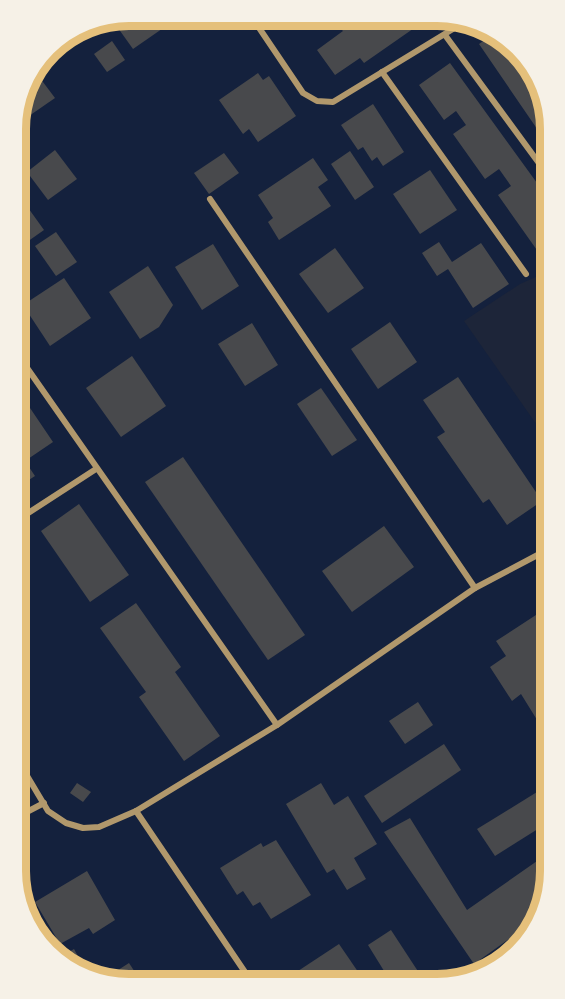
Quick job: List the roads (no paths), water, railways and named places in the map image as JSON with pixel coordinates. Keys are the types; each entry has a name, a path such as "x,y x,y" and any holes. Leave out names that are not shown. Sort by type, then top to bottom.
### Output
{"street":[{"path":"258,26 303,93 317,101 333,102 456,27"},
{"path":"445,34 540,164"},
{"path":"382,72 526,274"},
{"path":"210,199 475,588"},
{"path":"26,367 277,725"},
{"path":"26,514 96,469"},
{"path":"26,774 48,811 66,823 83,828 99,827 136,811 277,725 475,588 539,554"},
{"path":"26,812 44,803"},
{"path":"136,811 246,974"}]}
